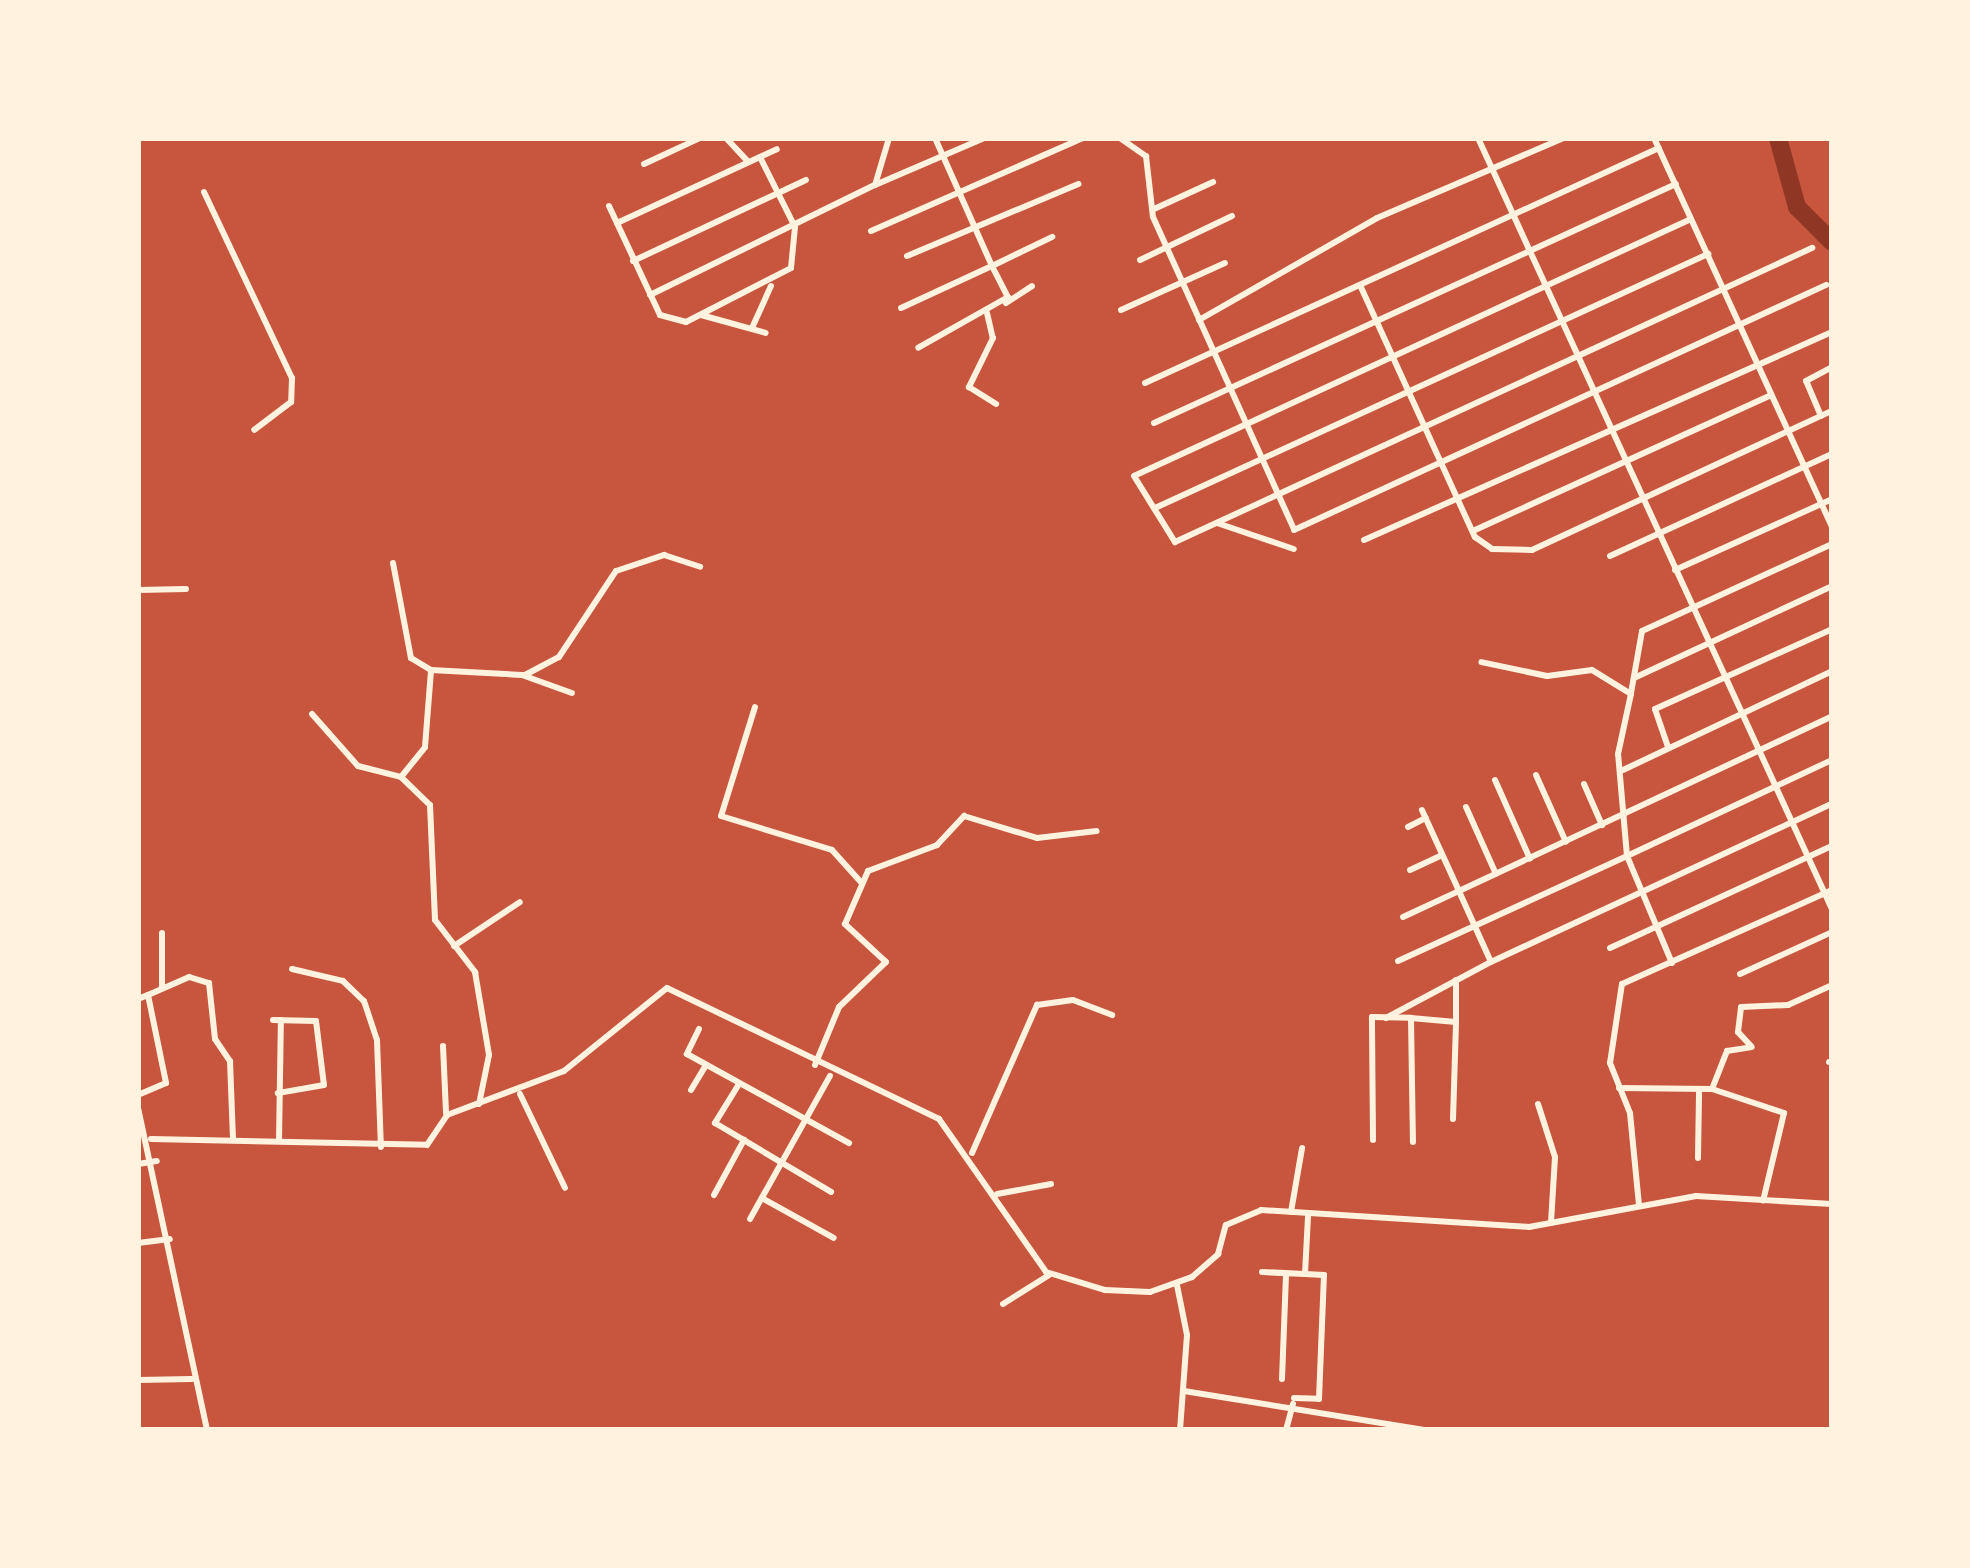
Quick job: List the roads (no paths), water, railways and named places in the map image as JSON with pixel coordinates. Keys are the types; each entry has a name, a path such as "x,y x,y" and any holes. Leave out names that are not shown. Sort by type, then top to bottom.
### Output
{"street":[{"path":"644,164 700,138"},
{"path":"726,138 748,162"},
{"path":"935,138 1006,303"},
{"path":"650,296 875,185 984,138"},
{"path":"871,231 1083,138"},
{"path":"1120,138 1146,156 1154,209 1167,248 1294,530 1826,285"},
{"path":"1478,138 1724,679 1828,891 1832,909"},
{"path":"1199,320 1377,218 1564,138"},
{"path":"1654,138 1832,527"},
{"path":"875,185 890,139"},
{"path":"1145,382 1659,148"},
{"path":"617,223 777,149"},
{"path":"701,315 773,282 790,268 795,227 760,157"},
{"path":"633,261 806,180"},
{"path":"1154,209 1213,182"},
{"path":"907,256 1078,184"},
{"path":"1154,423 1676,184"},
{"path":"204,192 292,378 291,402 254,430"},
{"path":"609,206 664,318 701,315 766,333"},
{"path":"1140,260 1232,216"},
{"path":"1690,219 1133,476 1171,543 1812,248"},
{"path":"901,308 1052,237"},
{"path":"1154,508 1708,254"},
{"path":"1121,310 1225,263"},
{"path":"752,329 773,282"},
{"path":"1360,285 1483,546 1532,550 1832,411"},
{"path":"918,348 1032,286"},
{"path":"987,313 993,338 969,387 996,404"},
{"path":"1364,541 1831,330"},
{"path":"1821,416 1806,380 1832,367"},
{"path":"1475,530 1772,395"},
{"path":"1610,556 1832,454"},
{"path":"1676,570 1832,499"},
{"path":"1217,523 1294,549"},
{"path":"1672,963 1627,856 1622,816 1618,754 1640,633 1832,544"},
{"path":"522,676 559,657 616,571 652,556 700,567"},
{"path":"394,563 411,658 431,670 522,676 572,693"},
{"path":"1634,678 1832,586"},
{"path":"138,590 186,589"},
{"path":"1668,747 1654,709 1832,629"},
{"path":"1481,662 1546,676 1592,670 1631,694"},
{"path":"401,777 425,747 431,670"},
{"path":"1623,770 1832,671"},
{"path":"755,707 721,816 832,850 860,880"},
{"path":"312,714 358,766 401,777 434,815 433,910 475,972 489,1054 478,1106"},
{"path":"1402,916 1832,716"},
{"path":"1398,962 1832,760"},
{"path":"1535,775 1566,842"},
{"path":"1495,780 1530,859"},
{"path":"1584,784 1602,826"},
{"path":"1386,1018 1456,978 1832,803"},
{"path":"1466,807 1496,874"},
{"path":"1408,827 1424,814 1491,962"},
{"path":"815,1065 839,1006 886,962 845,924 860,880 937,845 964,816 1037,838 1097,831"},
{"path":"1610,948 1832,846"},
{"path":"1410,870 1442,854"},
{"path":"1639,1205 1619,1088 1610,1063 1617,994 1672,963 1828,891"},
{"path":"454,946 520,902"},
{"path":"1740,974 1832,932"},
{"path":"162,933 162,987"},
{"path":"292,969 343,981 364,1001 377,1040 381,1147"},
{"path":"1453,1119 1456,978"},
{"path":"138,999 162,987 209,983 215,1039 230,1061 233,1139"},
{"path":"1712,1089 1726,1051 1752,1051 1738,1032 1741,1007 1788,1005 1832,985"},
{"path":"447,1115 519,1092 594,1052 667,988 830,1076 930,1114 972,1153 1049,1276"},
{"path":"138,1095 166,1083 148,995"},
{"path":"972,1153 1036,1005 1072,1000 1112,1016"},
{"path":"1373,1140 1372,1017 1456,1022"},
{"path":"1411,1018 1413,1142"},
{"path":"278,1093 324,1085 320,1026 277,1020 278,1093 279,1141"},
{"path":"699,1029 685,1051 849,1143"},
{"path":"151,1139 427,1145 447,1115 443,1046"},
{"path":"691,1090 706,1066"},
{"path":"749,1219 830,1076"},
{"path":"1619,1088 1640,1080 1712,1089 1784,1113 1763,1201"},
{"path":"739,1084 715,1122 831,1192"},
{"path":"1698,1158 1699,1091"},
{"path":"519,1092 566,1188"},
{"path":"1538,1104 1555,1157 1551,1224"},
{"path":"138,1108 151,1139 192,1379 206,1430"},
{"path":"713,1195 745,1140"},
{"path":"1292,1212 1302,1148"},
{"path":"138,1164 153,1161"},
{"path":"998,1194 1051,1184"},
{"path":"762,1198 834,1238"},
{"path":"1003,1304 1049,1276 1135,1293 1177,1285 1210,1265 1236,1216 1292,1212 1551,1224 1639,1205 1832,1204"},
{"path":"1305,1274 1308,1216"},
{"path":"138,1243 170,1239"},
{"path":"1262,1272 1324,1275 1319,1400 1293,1401"},
{"path":"1282,1379 1286,1274"},
{"path":"1177,1285 1184,1390 1180,1430"},
{"path":"138,1380 192,1379"},
{"path":"1184,1390 1293,1401 1426,1430"},
{"path":"1286,1430 1293,1401"}],"waterway":[{"path":"1778,138 1797,207 1832,242"}]}
